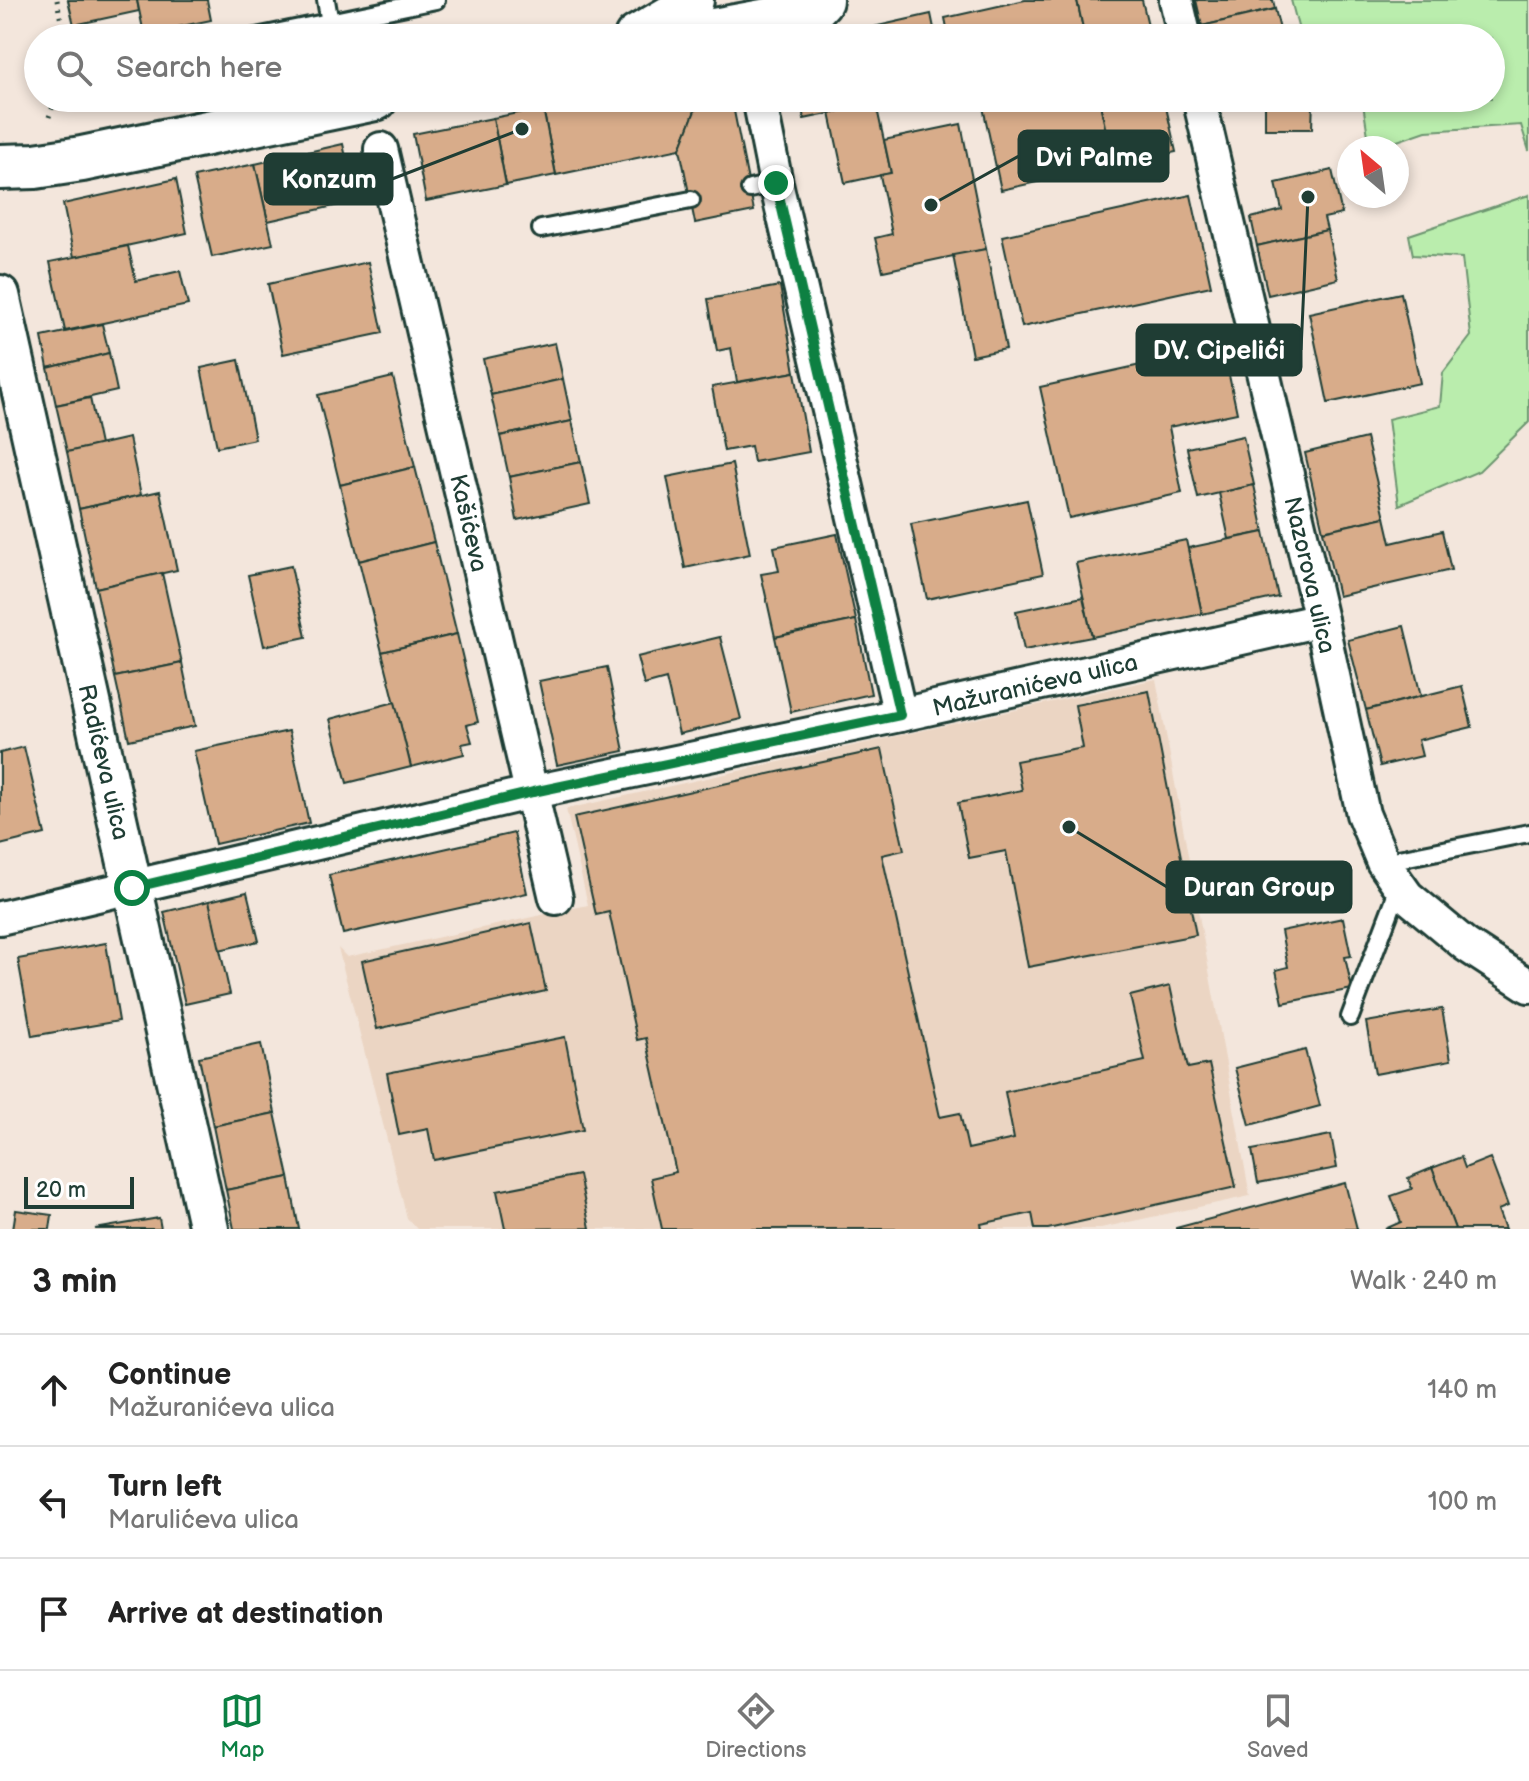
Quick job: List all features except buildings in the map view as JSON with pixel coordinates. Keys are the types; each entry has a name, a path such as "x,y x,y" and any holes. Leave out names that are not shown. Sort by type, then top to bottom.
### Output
{"main road":[{"path":"661,24 676,15 691,0"},
{"path":"773,24 807,14 820,0"},
{"path":"0,167 35,166 82,159 308,112"}],"street":[{"path":"1176,0 1182,24"},
{"path":"760,112 763,186 900,715"},
{"name":"Nazorova ulica","path":"1202,112 1363,814 1391,874 1407,896 1466,945 1529,986"},
{"name":"Kašićeva","path":"381,149 556,898"},
{"name":"Radićeva ulica","path":"0,295 209,1229"},
{"name":"Mažuranićeva ulica","path":"0,918 533,792 900,715 1321,620"}],"lane":[{"path":"326,0 330,23"},
{"path":"325,24 436,0"},
{"path":"541,229 691,200"},
{"path":"1350,1017 1391,874 1529,833"}],"path":[{"path":"57,0 61,24"},
{"path":"49,117 51,112"}],"shaded area":[{"path":"1156,679 1250,1196 1096,1229 417,1229 407,1218 338,948 347,957 588,905 566,809"}],"green space":[{"path":"1291,0 1529,0 1529,151 1521,125 1426,131 1409,137 1368,136 1364,112 1505,112 1505,24 1297,24"},
{"path":"1529,195 1529,422 1479,471 1399,505 1388,419 1440,406 1443,373 1471,336 1462,258 1413,255 1409,235"}],"place":[{"name":"Konzum","path":"522,129"},
{"name":"DV. Cipelići","path":"1308,197"},
{"name":"Dvi Palme","path":"931,205"},
{"name":"Duran Group","path":"1069,827"}],"route":[{"path":"132,888 533,792 900,715 776,183"}]}
